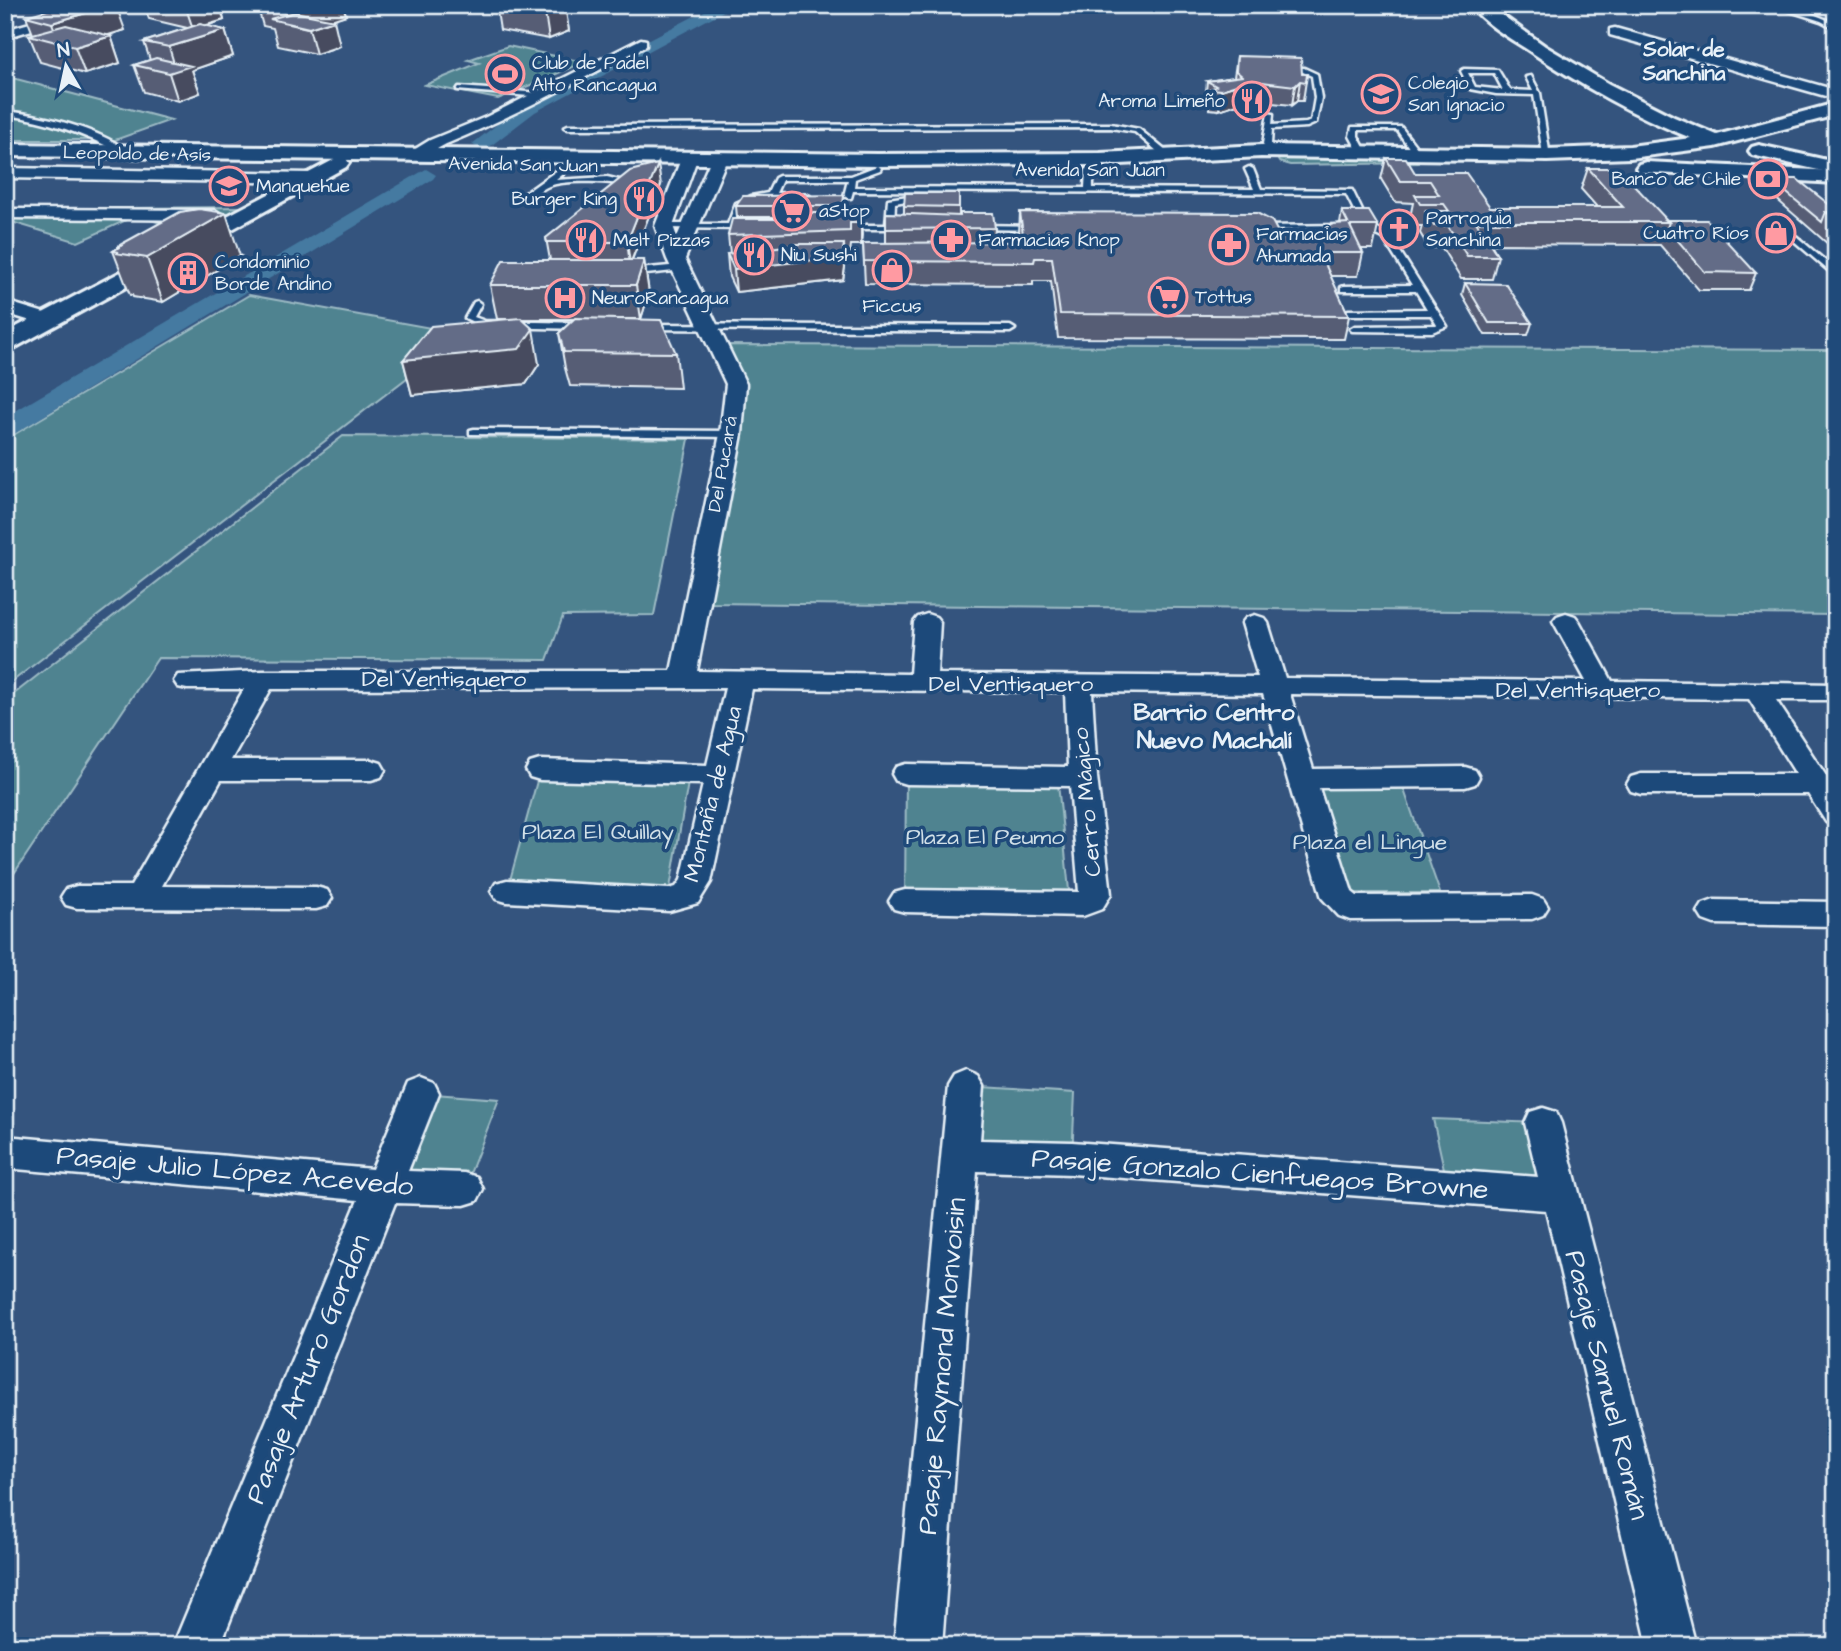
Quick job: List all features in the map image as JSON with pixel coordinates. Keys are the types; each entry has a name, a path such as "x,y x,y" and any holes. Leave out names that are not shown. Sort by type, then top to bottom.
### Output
{"main road":[{"path":"1478,5 1509,31 1596,86 1642,110 1715,141 1836,168"},
{"path":"1503,5 1528,26 1666,107 1743,135 1793,143 1836,158"},
{"name":"Avenida San Juan","path":"347,159 569,166 717,163 1093,173 1168,156 1272,151 1321,160 1553,161 1715,141 1836,110"},
{"name":"Avenida San Juan","path":"717,163 780,172 877,168 1093,173 1248,169 1363,153 1417,153 1619,167 1670,164 1759,152 1793,143"},
{"path":"5,150 130,156 347,159"},
{"path":"5,159 130,156"},
{"path":"5,166 130,156"},
{"name":"Avenida San Juan","path":"347,159 412,156 688,163"},
{"path":"5,343 347,159"},
{"path":"1619,167 1836,177"}],"street":[{"path":"5,34 109,5"},
{"path":"1615,32 1836,95"},
{"path":"1630,37 1664,60"},
{"path":"412,156 435,143 491,120 641,43"},
{"path":"1697,71 1748,69"},
{"path":"664,226 688,163"},
{"path":"678,263 717,163"},
{"name":"Leopoldo de Asís","path":"5,173 311,178"},
{"path":"15,214 244,215"},
{"name":"Del Pucará","path":"664,226 678,263 736,384 731,434 682,680"},
{"path":"5,307 47,320"},
{"path":"1566,621 1604,690"},
{"path":"923,684 926,622"},
{"path":"1255,623 1273,688 1343,905 1350,908 1532,907"},
{"path":"141,898 263,680"},
{"name":"Del Ventisquero","path":"187,681 740,680 1273,688 1836,692"},
{"name":"Montaña de Agua","path":"507,891 668,900 687,895 696,882 740,680"},
{"name":"Cerro Mágico","path":"905,901 1083,904 1091,901 1096,894 1083,777 1078,684"},
{"path":"1757,691 1836,814"},
{"path":"214,769 370,770"},
{"path":"540,770 720,775"},
{"path":"906,774 1083,777"},
{"path":"1302,779 1465,777"},
{"path":"1641,784 1817,784"},
{"path":"77,897 316,898"},
{"path":"1714,912 1836,915"},
{"name":"Pasaje Raymond Monvoisin","path":"918,1646 966,1086"},
{"name":"Pasaje Arturo Gordon","path":"196,1646 421,1093"},
{"name":"Pasaje Samuel Román","path":"1543,1123 1672,1646"},
{"name":"Pasaje Julio López Acevedo","path":"5,1152 381,1186 464,1189"},
{"name":"Pasaje Gonzalo Cienfuegos Browne","path":"961,1155 1072,1158 1559,1195"}],"lane":[{"path":"1774,5 1836,27"},
{"path":"1268,127 1311,124 1320,99 1315,75 1304,70 1275,68"},
{"path":"1507,91 1496,71 1464,71 1472,88 1507,91 1537,93"},
{"path":"1529,76 1537,93 1553,161"},
{"path":"459,89 541,95"},
{"path":"5,113 19,114 93,136 130,156"},
{"path":"1270,114 1267,144 1272,151"},
{"path":"568,127 1111,126 1137,130 1168,156"},
{"path":"527,196 569,166"},
{"path":"771,195 780,172 852,178 877,168"},
{"path":"1248,169 1258,190"},
{"path":"849,189 1093,173 1258,190 1349,191 1366,226"},
{"path":"835,196 848,196 852,178"},
{"path":"548,183 607,179 632,184"},
{"path":"731,226 737,208 742,203 771,195 810,196"},
{"path":"890,227 891,201 904,197 966,196"},
{"path":"664,226 759,227"},
{"path":"1250,228 1366,226 1386,236 1442,326 1356,330"},
{"path":"828,227 916,227"},
{"path":"968,227 1043,228"},
{"path":"1796,237 1836,275"},
{"path":"621,273 678,263"},
{"path":"1344,289 1418,288"},
{"path":"477,304 469,318 484,324 596,326"},
{"path":"1348,313 1433,312"},
{"path":"638,327 1010,329"},
{"path":"474,432 731,434"}],"green space":[{"name":"Club de Padel Alto Rancagua","path":"508,46 584,62 498,99 425,85 479,63 468,60"},
{"path":"5,76 171,120 115,140 5,140"},
{"path":"1288,155 1416,159 1418,163 1290,165 1279,162 1277,158"},
{"path":"247,207 195,232 135,216 78,242 5,220 5,209"},
{"path":"249,295 464,334 5,687 5,440"},
{"path":"727,345 1836,350 1836,615 709,603 741,388"},
{"path":"343,436 689,439 654,615 563,616 547,660 158,658 5,887 5,701"},
{"name":"Plaza El Quillay","path":"540,770 690,771 669,894 507,891"},
{"name":"Plaza El Peumo","path":"906,774 1057,774 1070,900 905,901"},
{"name":"Plaza el Lingue","path":"1304,787 1403,787 1440,893 1333,893"},
{"path":"966,1086 1075,1093 1072,1158 961,1155"},
{"path":"421,1093 499,1099 464,1189 381,1186"},
{"path":"1433,1119 1543,1123 1559,1195 1448,1187"}],"building":[{"path":"65,5 113,5 52,23 26,16"},
{"path":"501,5 565,5 545,13"},
{"path":"295,12 334,20 309,28 270,19"},
{"path":"200,24 225,30 169,47 144,42"},
{"path":"66,25 111,36 75,47 29,35"},
{"path":"1237,56 1301,58 1302,74 1307,74 1306,82 1300,81 1295,86 1262,82 1264,86 1251,87 1246,82 1221,90 1211,89 1216,86 1207,81 1242,76 1236,71"},
{"path":"156,58 191,66 169,73 134,65"},
{"path":"1386,158 1406,158 1415,173 1466,173 1490,207 1623,207 1588,168 1618,168 1669,222 1476,222 1498,256 1467,256 1448,226 1434,226 1425,211 1449,211 1444,204 1420,204 1415,195 1439,195 1430,181 1400,181"},
{"path":"658,164 627,242 547,242 546,238 630,171"},
{"path":"1770,179 1797,179 1836,212 1826,212 1822,222"},
{"path":"905,193 959,193 959,207 904,206"},
{"path":"844,195 843,206 736,206 743,196"},
{"path":"199,209 226,213 147,258 113,251 180,212"},
{"path":"1342,211 1369,211 1378,226 1350,226 1363,253 1320,253 1349,316 1060,314 1052,258 1035,258 1034,262 864,261 863,243 1024,242 1020,212 1257,213 1272,221 1280,236 1319,236 1318,231 1333,224 1348,223"},
{"path":"1826,212 1836,212 1836,220"},
{"path":"777,213 861,213 861,223 850,223 850,231 728,235 732,219 777,219"},
{"path":"886,213 960,216 960,213 993,213 995,228 886,229"},
{"path":"1666,220 1707,220 1756,273 1705,272 1667,228 1669,222"},
{"path":"798,244 844,244 842,257 734,269 727,254"},
{"path":"503,260 644,260 636,285 490,285"},
{"path":"1465,283 1506,284 1532,323 1489,323"},
{"path":"521,318 533,329 519,349 403,360 431,326"},
{"path":"575,318 661,320 676,353 564,352 559,333"}],"waterway":[{"path":"481,144 529,108 728,5"},
{"path":"5,428 426,175"}],"place":[{"name":"Club de Padel Alto Rancagua","path":"505,74"},
{"name":"Colegio San Ignacio","path":"1381,94"},
{"name":"Aroma Limeño","path":"1252,101"},
{"name":"Banco de Chile","path":"1768,179"},
{"name":"Manquehue","path":"229,186"},
{"name":"Burger King","path":"644,199"},
{"name":"aStop","path":"792,211"},
{"name":"Parroquia Sanchina","path":"1399,229"},
{"name":"Cuatro Ríos","path":"1776,233"},
{"name":"Melt Pizzas","path":"586,240"},
{"name":"Farmacias Knop","path":"951,240"},
{"name":"Farmacias Ahumada","path":"1229,245"},
{"name":"Niu Sushi","path":"754,255"},
{"name":"Ficcus","path":"892,270"},
{"name":"Condominio Borde Andino","path":"188,273"},
{"name":"Tottus","path":"1168,297"},
{"name":"NeuroRancagua","path":"565,298"}],"district":[{"name":"Solar de Sanchina","path":"1684,61"},
{"name":"Barrio Centro Nuevo Machalí","path":"1214,727"}]}
